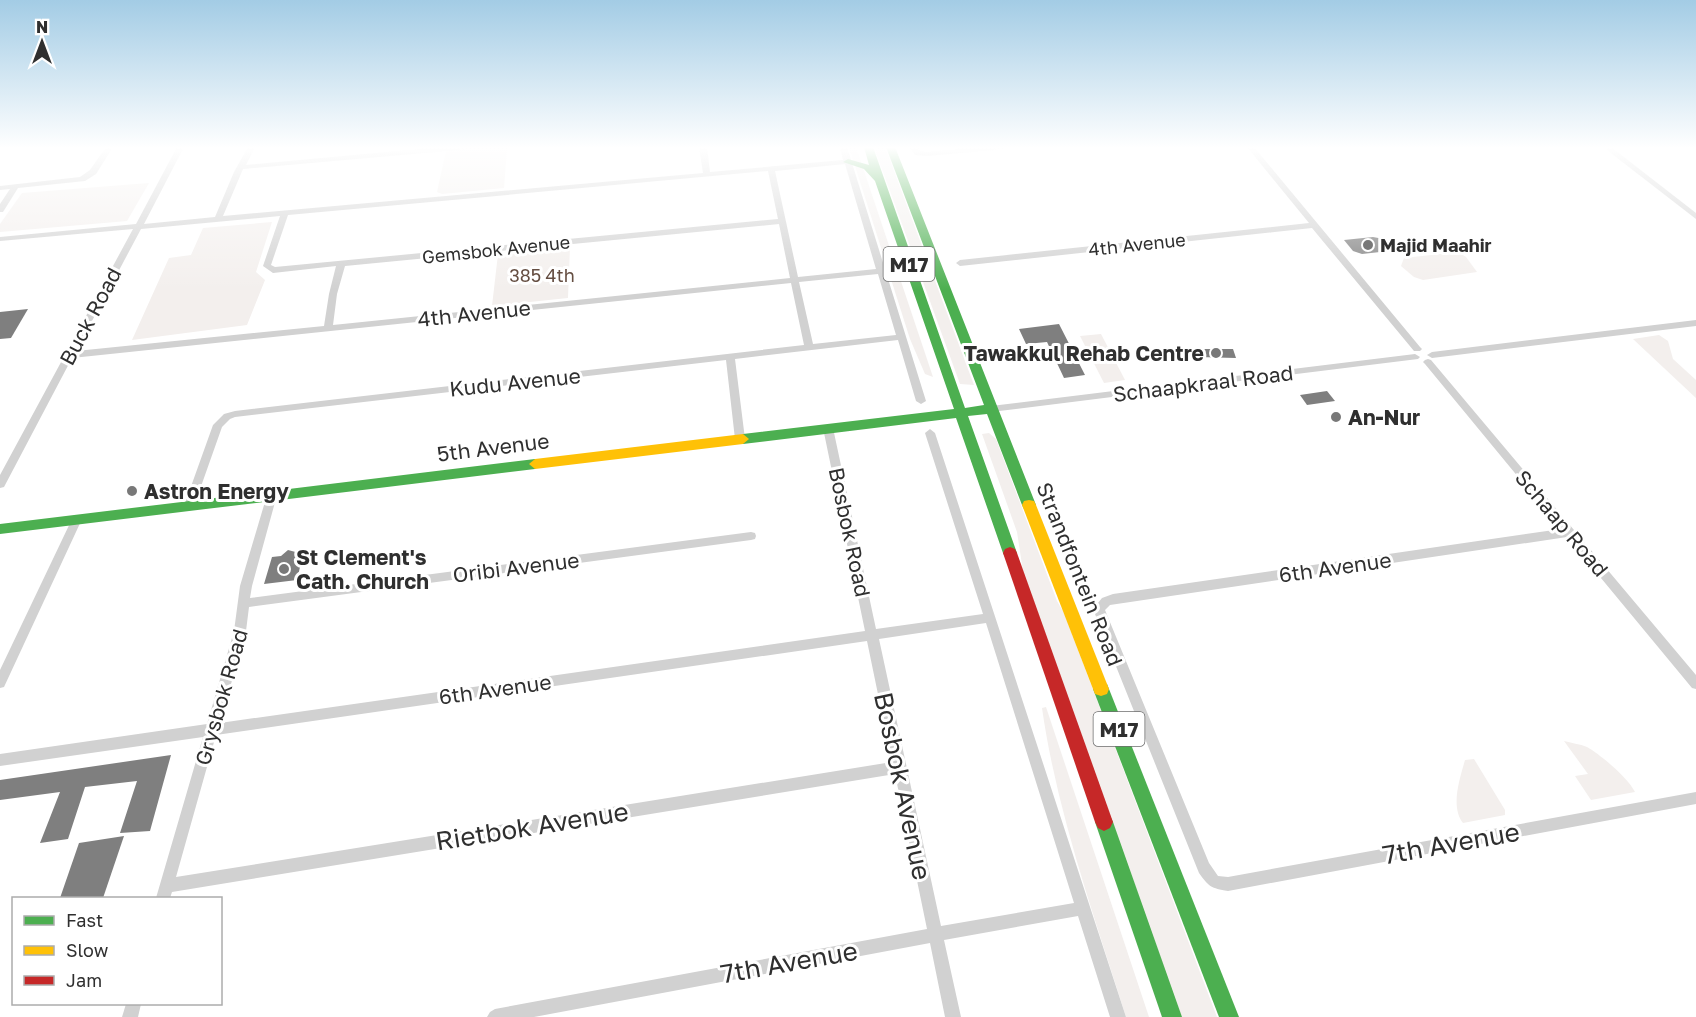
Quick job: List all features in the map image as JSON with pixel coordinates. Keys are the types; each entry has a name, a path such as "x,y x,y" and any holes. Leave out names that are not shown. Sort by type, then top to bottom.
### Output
{"main road":[{"name":"M17","path":"884,194 1172,1017"},
{"name":"Strandfontein Road","path":"908,194 991,409 1120,731 1229,1017"},
{"name":"5th Avenue","path":"0,529 991,409"}],"street":[{"path":"0,210 10,194"},
{"name":"Buck Road","path":"0,484 156,194"},
{"path":"218,219 228,194"},
{"path":"0,239 479,194"},
{"path":"777,194 809,348"},
{"path":"858,194 921,401"},
{"path":"1289,194 1416,353 1430,359 1696,323"},
{"path":"1667,194 1696,217"},
{"name":"Gemsbok Avenue","path":"285,212 267,263 268,268 286,270 783,221"},
{"name":"4th Avenue","path":"960,263 1314,225"},
{"path":"328,328 333,294 341,264"},
{"name":"4th Avenue","path":"69,355 880,271"},
{"name":"Kudu Avenue","path":"189,506 218,425 227,416 235,414 901,337"},
{"name":"Schaapkraal Road","path":"991,409 1416,353"},
{"path":"730,358 740,439"},
{"name":"Schaap Road","path":"1430,359 1569,532 1696,684"},
{"name":"Bosbok Road","path":"828,429 870,635"},
{"path":"930,433 1118,1017"},
{"name":"Grysbok Road","path":"165,892 240,631 246,586 272,495"},
{"path":"0,683 77,519"},
{"name":"6th Avenue","path":"1208,877 1100,616 1101,604 1113,599 1569,532"},
{"name":"Oribi Avenue","path":"245,603 751,536"},
{"name":"6th Avenue","path":"0,760 989,618"},
{"name":"Bosbok Avenue","path":"870,635 953,1017"},
{"name":"Rietbok Avenue","path":"165,892 898,767"},
{"name":"7th Avenue","path":"1208,877 1214,882 1228,884 1696,798"},
{"name":"7th Avenue","path":"495,1017 534,1013 782,962 1083,908"}],"green space":[{"path":"21,194 142,194 127,221 0,232 0,224"},
{"path":"864,194 872,194 933,377 925,374 910,339"},
{"path":"891,194 903,194 974,385 960,384"},
{"path":"272,222 256,272 265,280 247,325 132,340 169,258 191,255 203,228"},
{"name":"385 4th","path":"570,247 568,298 492,306 498,254"},
{"path":"1458,252 1466,257 1477,272 1423,280 1414,277 1401,266 1404,258"},
{"path":"1101,334 1125,380 1104,383 1080,336"},
{"path":"1659,335 1668,341 1673,359 1696,380 1696,398 1633,339"},
{"path":"989,433 996,439 1057,601 1064,613 1217,1017 1181,1017 1023,571 1017,532 982,434"},
{"path":"1046,707 1149,1017 1126,1017 1067,825 1042,708"},
{"path":"1564,741 1593,751 1620,774 1635,792 1591,800 1575,776 1588,774"},
{"path":"1474,759 1505,810 1505,815 1463,823 1457,809 1457,792 1465,760"}],"building":[{"name":"Majid Maahir","path":"1373,237 1389,240 1389,251 1362,254 1353,251 1344,240"},
{"path":"28,309 11,338 0,339 0,312"},
{"path":"1059,324 1085,375 1064,378 1047,342 1026,344 1019,329"},
{"name":"Tawakkul Rehab Centre","path":"1196,349 1233,349 1236,358 1198,357"},
{"path":"1327,391 1335,401 1307,405 1300,395"},
{"name":"St Clement's Cath. Church","path":"288,550 303,554 297,580 264,584 272,557 281,556"},
{"path":"171,755 150,831 120,833 137,781 85,787 68,839 40,843 60,792 0,800 0,780"},
{"path":"124,836 103,897 60,897 79,843"}],"traffic: fast":[{"path":"885,194 1010,553"},
{"path":"908,194 1029,505"},
{"path":"743,439 991,409"},
{"path":"0,529 535,464"},
{"path":"1101,689 1229,1017"},
{"path":"1104,822 1172,1017"}],"traffic: slow":[{"path":"535,464 743,439"},
{"path":"1029,505 1101,689"}],"traffic: jam":[{"path":"1010,553 1104,822"}],"place":[{"name":"Majid Maahir","path":"1368,245"},
{"name":"Tawakkul Rehab Centre","path":"1216,353"},
{"name":"An-Nur","path":"1336,417"},
{"name":"Astron Energy","path":"132,491"},
{"name":"St Clement's Cath. Church","path":"284,569"}]}
